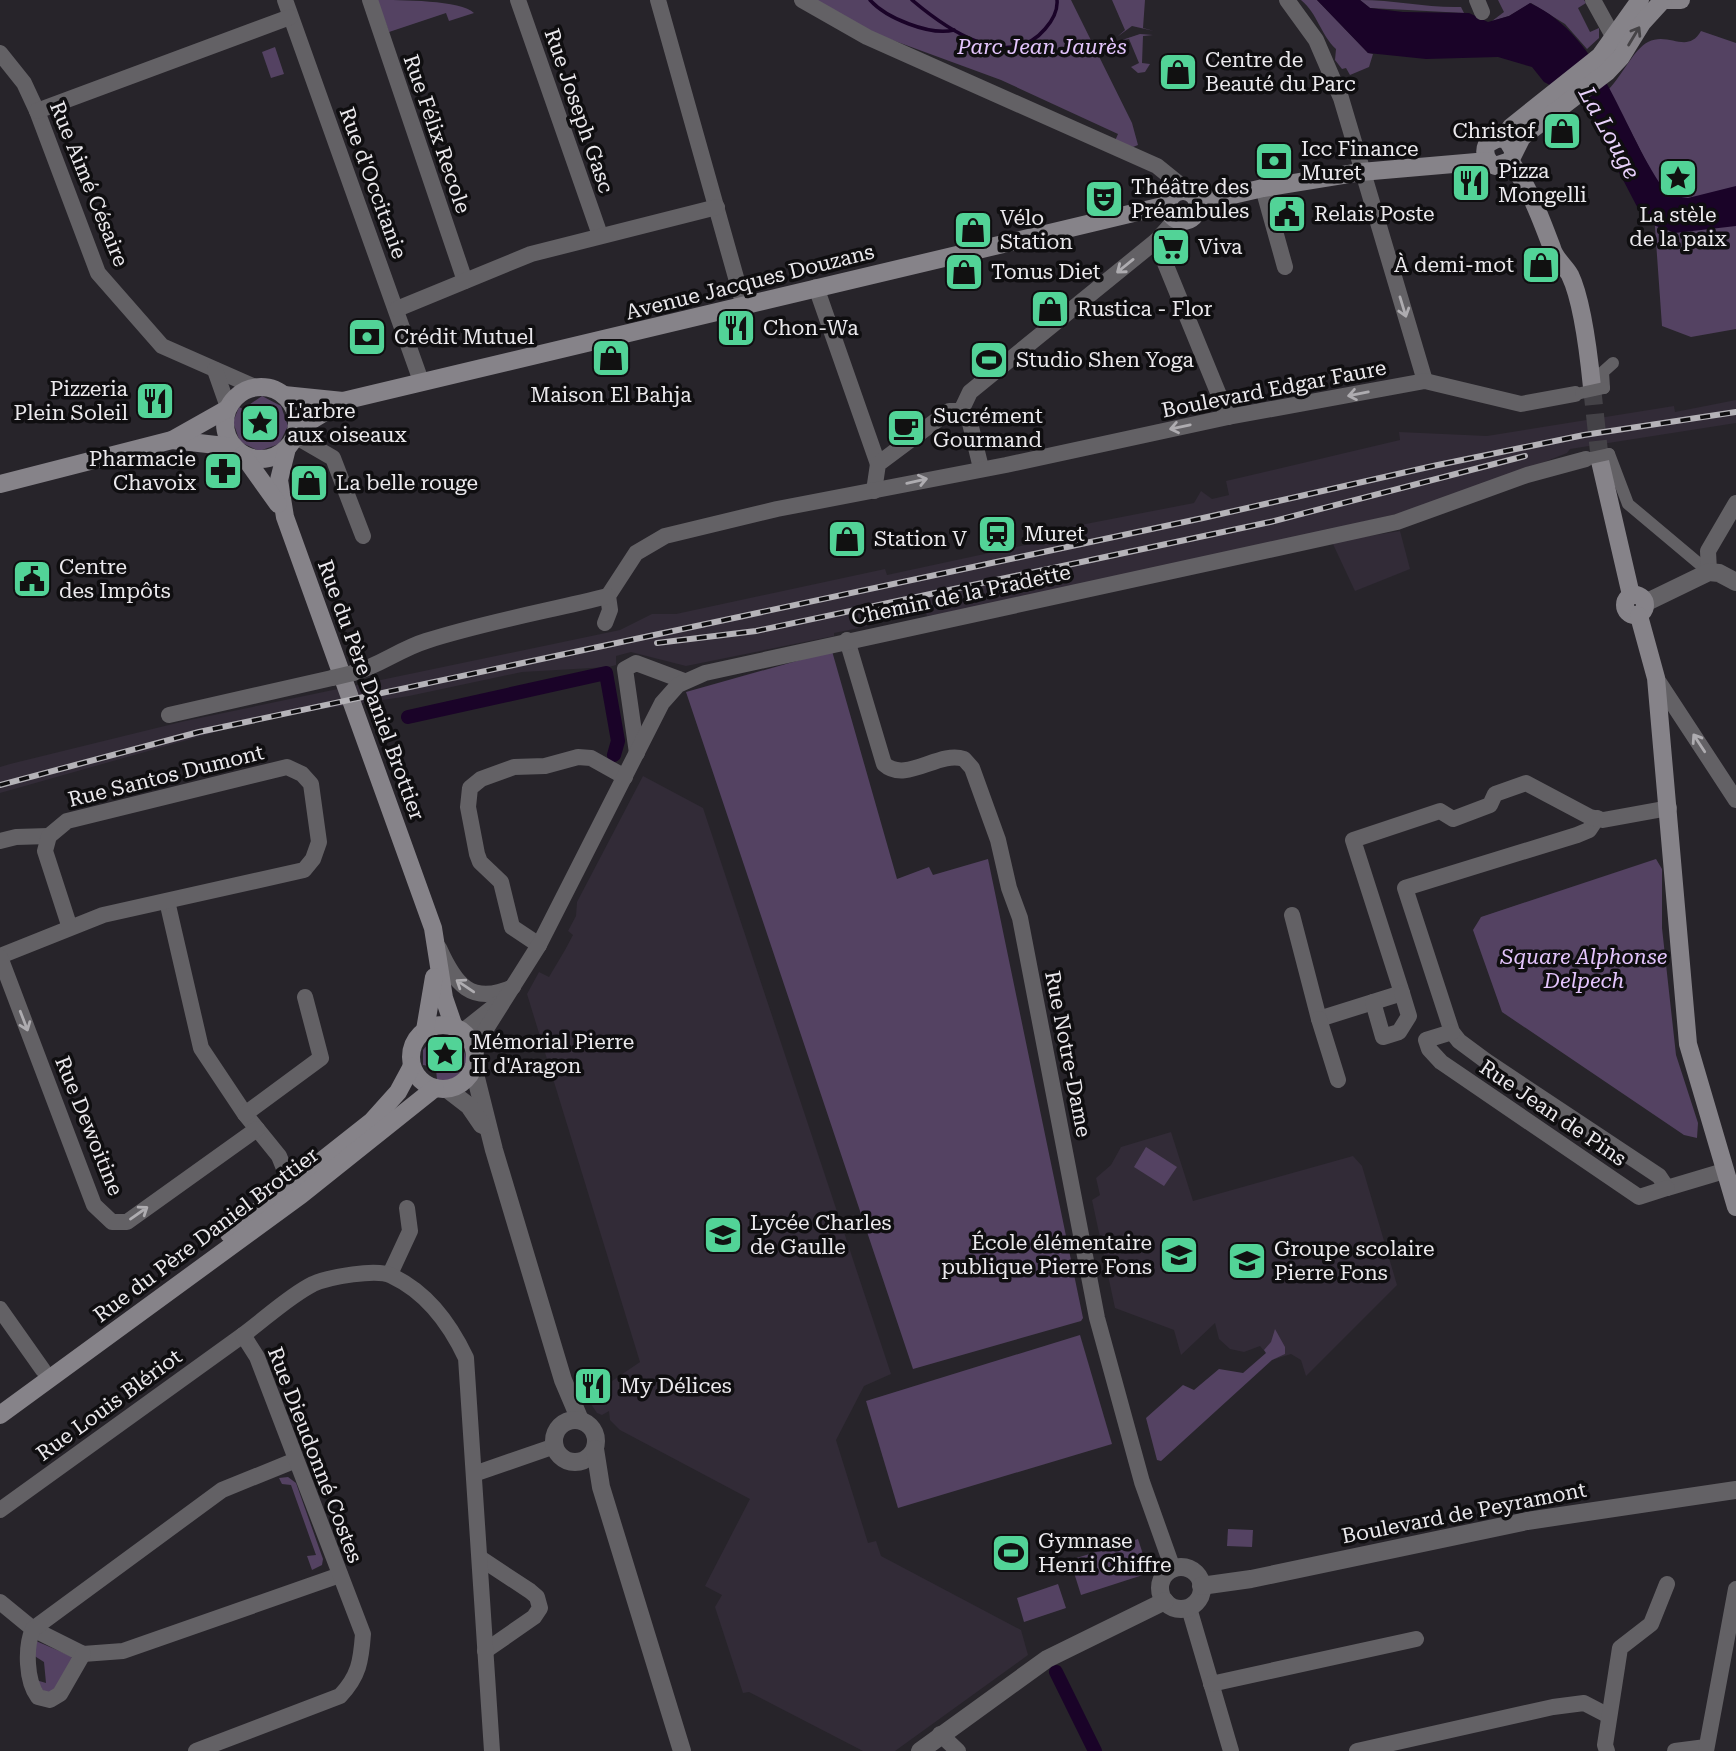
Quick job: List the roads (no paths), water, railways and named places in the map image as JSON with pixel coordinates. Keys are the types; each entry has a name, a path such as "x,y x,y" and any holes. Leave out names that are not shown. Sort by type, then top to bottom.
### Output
{"main road":[{"path":"1603,64 1614,38 1640,0"},
{"path":"1487,154 1499,166 1509,150 1546,110 1603,64 1620,58 1642,23 1664,0 1681,0"},
{"path":"1487,154 1494,139 1509,150 1538,207 1553,252 1570,276 1584,332 1588,390"},
{"path":"1198,203 1263,188 1487,154"},
{"path":"1181,190 1191,193 1198,203 1197,211 1190,219 1171,213 1172,194 1181,190"},
{"name":"Avenue Jacques Douzans","path":"284,395 343,401 421,381 612,340 816,287 1171,213"},
{"path":"0,484 172,440 228,408 239,394 255,387 270,388 284,395 294,408 293,438 267,459 239,451 172,440"},
{"name":"Avenue Jacques Douzans","path":"293,438 343,401"},
{"path":"228,408 224,425 239,451"},
{"name":"Rue du Père Daniel Brottier","path":"285,517 279,480 293,438"},
{"name":"Rue du Père Daniel Brottier","path":"239,451 265,482 285,517 438,944 444,998 458,1029"},
{"path":"1598,458 1656,678 1688,1044 1736,1207"},
{"name":"Rue du Père Daniel Brottier","path":"425,1030 434,978 428,918"},
{"path":"444,1025 458,1029 474,1048 474,1070 461,1084 441,1089 421,1080 412,1066 413,1046 425,1030 444,1025"},
{"name":"Rue du Père Daniel Brottier","path":"0,1415 297,1173 385,1109 412,1066"},
{"name":"Rue du Père Daniel Brottier","path":"0,1401 226,1236 297,1173 441,1089"}],"street":[{"name":"Rue d'Occitanie","path":"285,0 421,381"},
{"name":"Rue Félix Recole","path":"370,0 466,281"},
{"name":"Rue Joseph Gasc","path":"518,0 600,235"},
{"path":"658,0 744,306"},
{"path":"802,0 867,37 1157,166 1178,183 1181,190"},
{"path":"1287,0 1316,40 1341,98 1425,381"},
{"path":"1593,0 1614,38"},
{"path":"37,111 290,17"},
{"name":"Rue Aimé Césaire","path":"0,54 24,83 37,111 99,273 162,346 255,387"},
{"path":"1263,188 1285,267"},
{"path":"397,309 531,254 717,207"},
{"path":"961,411 970,392 1156,241 1171,213"},
{"path":"1156,241 1227,417"},
{"path":"816,287 878,464 874,491"},
{"path":"1588,390 1613,363"},
{"path":"215,370 228,408"},
{"name":"Boulevard Edgar Faure","path":"608,596 636,553 665,536 777,509 1227,417 1425,381 1521,404 1588,390"},
{"path":"878,464 949,411 961,411 969,419 981,468"},
{"path":"293,438 333,458 363,536"},
{"path":"1598,458 1628,504 1709,572"},
{"name":"Chemin de la Pradette","path":"474,1048 539,945 667,695 684,681 705,673 847,640 1397,522 1527,475 1598,458"},
{"path":"1709,572 1708,551 1736,503"},
{"path":"1638,604 1709,572 1719,573 1736,582"},
{"path":"169,715 369,669 410,646 438,637 608,596 610,610 605,623"},
{"name":"Rue Notre-Dame","path":"847,640 884,764 891,770 900,771 951,757 964,758 972,768 998,840 1009,888 1020,918 1097,1318 1142,1482 1173,1569"},
{"path":"637,753 624,675 627,665 636,663 684,681"},
{"path":"1656,678 1736,800"},
{"path":"1661,729 1670,720 1681,716"},
{"path":"539,945 512,927 501,882 480,862 468,807 470,788 481,779 513,767 545,766 578,757 591,758 625,777"},
{"name":"Rue Santos Dumont","path":"0,956 103,915 304,870 313,859 319,842 311,784 302,774 287,767 75,817 49,836"},
{"path":"1373,1002 1383,1037 1399,1031 1409,1016 1353,840 1440,811 1453,819 1490,805 1495,794 1526,783 1597,818 1669,808"},
{"path":"1426,1040 1452,1032 1405,888 1577,835 1589,830 1597,818"},
{"path":"0,841 16,836 49,836 46,859 70,928"},
{"path":"167,901 201,1048 245,1114 297,1173"},
{"path":"1292,915 1338,1080"},
{"path":"438,944 450,972 469,991 488,995 513,987"},
{"name":"Rue Dewoitine","path":"0,956 94,1205 111,1222 127,1223 257,1129"},
{"name":"Chemin de la Pradette","path":"458,1029 485,1015 513,987"},
{"path":"1320,1019 1402,993"},
{"path":"245,1114 321,1058 305,997"},
{"name":"Rue Jean de Pins","path":"1405,1022 1426,1040 1429,1049 1441,1062 1639,1197 1724,1171"},
{"name":"Rue Jean de Pins","path":"1452,1032 1459,1041 1486,1061 1658,1177 1667,1188"},
{"path":"474,1070 494,1150 563,1380 580,1420 593,1428 601,1487 682,1751"},
{"path":"441,1089 463,1100 477,1116 494,1150"},
{"path":"407,1208 410,1231 390,1274 426,1299 453,1332 466,1358 492,1751"},
{"name":"Rue Dieudonné Costes","path":"196,1751 340,1696 354,1681 360,1667 363,1634 257,1357 243,1335 312,1285 338,1276 390,1274"},
{"path":"1,1314 43,1370"},
{"name":"Rue Louis Blériot","path":"0,1510 243,1335"},
{"path":"563,1380 560,1425 554,1439 555,1446 564,1459 576,1462 587,1470 601,1487"},
{"path":"560,1425 580,1420"},
{"path":"474,1474 555,1446"},
{"path":"576,1462 589,1458 595,1449"},
{"path":"83,1654 60,1694 44,1700 34,1693 30,1680 28,1640 33,1629 222,1490 296,1460"},
{"name":"Boulevard de Peyramont","path":"1201,1586 1251,1579 1527,1521 1736,1490"},
{"path":"480,1558 530,1591 537,1597 540,1608 534,1617 485,1651"},
{"path":"1173,1569 1192,1571 1201,1586 1199,1600 1189,1608 1176,1608 1165,1601 1161,1583 1173,1569"},
{"path":"0,1602 33,1629 83,1654 123,1651 340,1575"},
{"path":"1607,1751 1609,1716 1620,1648 1651,1624 1667,1584"},
{"path":"1675,1751 1706,1749 1736,1589"},
{"path":"920,1751 1047,1659 1165,1601"},
{"path":"1189,1608 1231,1751"},
{"path":"1211,1684 1416,1639"},
{"path":"1357,1751 1553,1707 1584,1703 1609,1716"},
{"path":"940,1734 958,1751"}],"water":[{"name":"La Louge","path":"1317,0 1360,0 1370,8 1403,12 1469,13 1488,22 1509,16 1530,3 1556,19 1577,39 1610,88 1637,143 1668,195 1688,198 1736,186 1736,226 1675,233 1645,222 1608,151 1589,105 1544,82 1532,67 1498,57 1426,59 1368,53"}],"waterway":[{"path":"870,0 877,7 909,24 933,30 954,30"},
{"path":"912,0 959,33 995,47 1013,47 1030,42 1050,23 1057,8 1057,0"},
{"path":"408,717 606,673 618,741 614,755"},
{"path":"1056,1672 1095,1751"}],"tunnel":[{"path":"1592,387 1600,461"}],"railway":[{"path":"0,785 199,732 1203,518 1433,466 1584,435 1736,412"},
{"path":"657,643 756,631 1270,522 1525,456"}],"place":[{"name":"Centre de Beauté du Parc","path":"1178,72"},
{"name":"Christof","path":"1562,131"},
{"name":"Icc Finance Muret","path":"1274,161"},
{"name":"La stèle de la paix","path":"1678,178"},
{"name":"Pizza Mongelli","path":"1471,183"},
{"name":"Théâtre des Préambules","path":"1104,199"},
{"name":"Relais Poste","path":"1287,214"},
{"name":"Vélo Station","path":"973,230"},
{"name":"Viva","path":"1171,247"},
{"name":"À demi-mot","path":"1541,265"},
{"name":"Tonus Diet","path":"964,272"},
{"name":"Rustica - Flor","path":"1050,309"},
{"name":"Chon-Wa","path":"736,328"},
{"name":"Crédit Mutuel","path":"367,337"},
{"name":"Maison El Bahja","path":"611,358"},
{"name":"Studio Shen Yoga","path":"989,360"},
{"name":"Pizzeria Plein Soleil","path":"155,401"},
{"name":"L'arbre aux oiseaux","path":"260,423"},
{"name":"Sucrément Gourmand","path":"906,428"},
{"name":"Pharmacie Chavoix","path":"223,471"},
{"name":"La belle rouge","path":"309,483"},
{"name":"Muret","path":"997,534"},
{"name":"Station V","path":"847,539"},
{"name":"Centre des Impôts","path":"32,579"},
{"name":"Mémorial Pierre II d'Aragon","path":"445,1054"},
{"name":"Lycée Charles de Gaulle","path":"723,1235"},
{"name":"École élémentaire publique Pierre Fons","path":"1179,1255"},
{"name":"Groupe scolaire Pierre Fons","path":"1247,1261"},
{"name":"My Délices","path":"593,1386"},
{"name":"Gymnase Henri Chiffre","path":"1011,1553"}],"park label":[{"name":"Parc Jean Jaurès","path":"1042,47"},
{"name":"Square Alphonse Delpech","path":"1584,969"}]}
